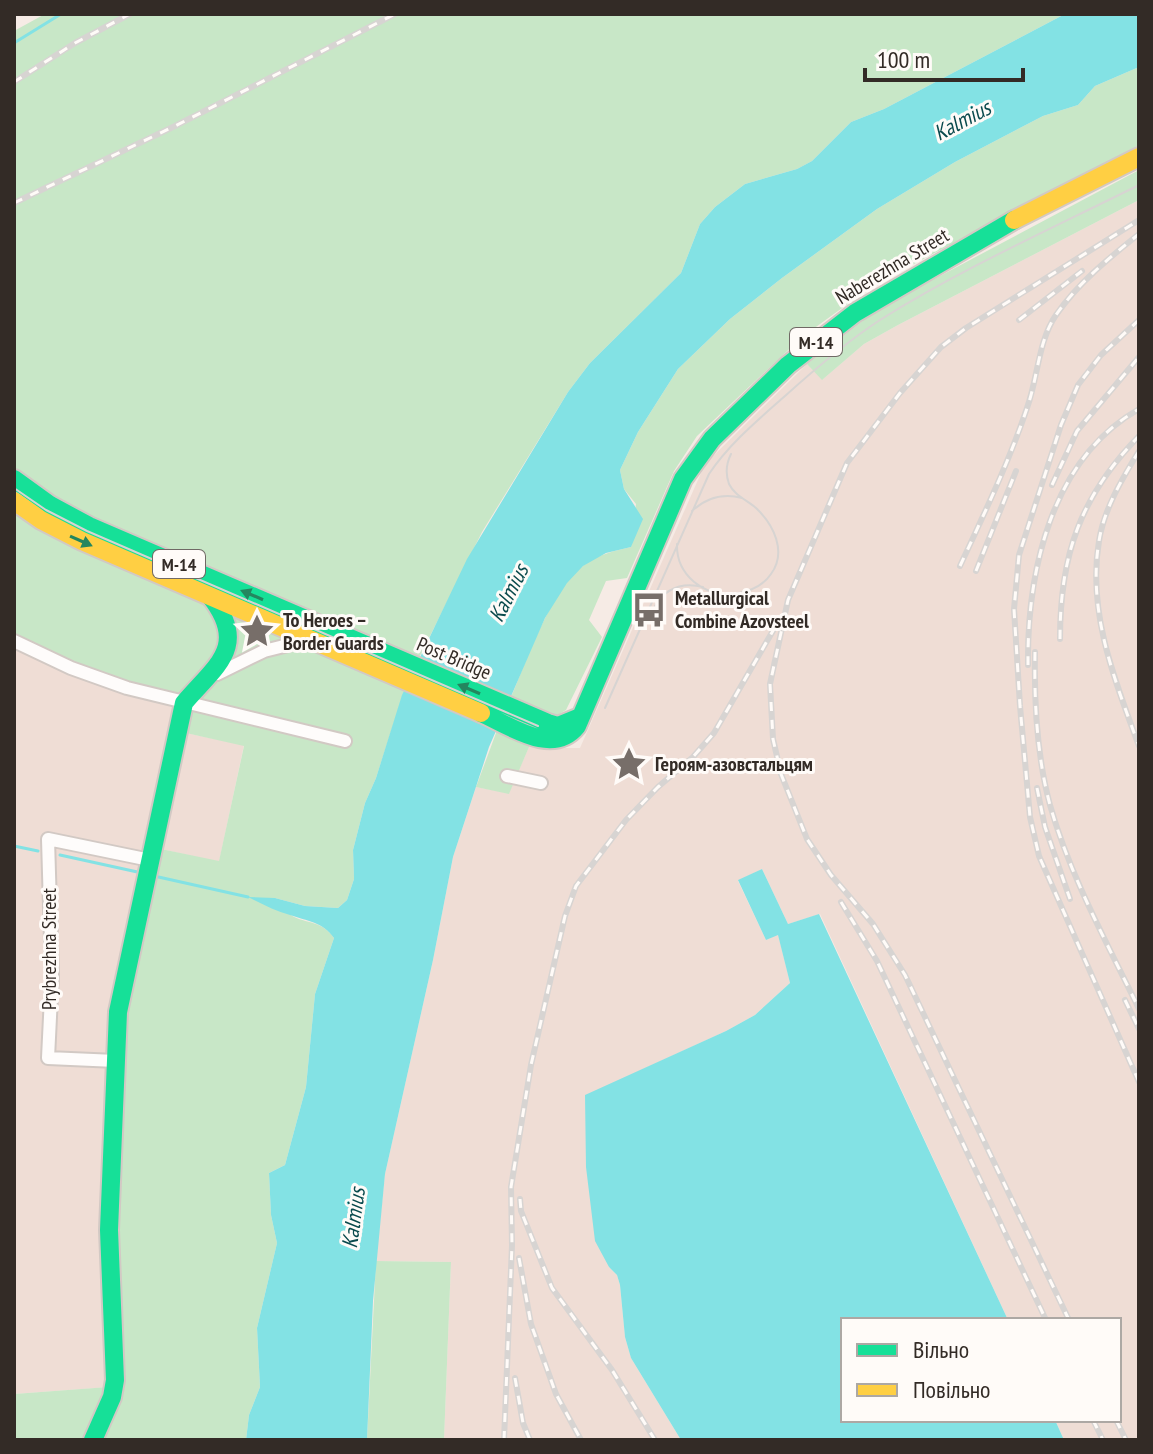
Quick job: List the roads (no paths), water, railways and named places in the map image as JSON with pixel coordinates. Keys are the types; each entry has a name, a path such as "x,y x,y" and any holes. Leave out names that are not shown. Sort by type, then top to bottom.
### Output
{"main road":[{"name":"Naberezhna Street","path":"537,728 553,741 570,736 683,479 712,439 800,355 855,313 990,233 1139,157"},
{"name":"М-14","path":"14,479 50,505 89,526 346,645"},
{"name":"М-14","path":"14,501 61,531 311,640 346,645"},
{"path":"93,1440 112,1397 115,1380 109,1230 118,1012 184,703 219,667 227,643 224,618 210,596"},
{"name":"Post Bridge","path":"346,645 537,728"}],"street":[{"path":"207,680 249,657 311,640"},
{"path":"14,641 71,668 127,688 345,741"},
{"path":"507,776 541,783"},
{"name":"Prybrezhna Street","path":"116,1061 48,1058 52,976 48,839 148,870"}],"water":[{"name":"Kalmius","path":"1065,14 1139,14 1139,67 1095,86 1078,105 1043,116 955,162 877,209 782,278 730,319 678,369 638,432 620,470 624,489 643,519 631,547 606,553 583,566 567,583 545,618 489,747 453,857 385,1174 373,1301 367,1440 246,1440 249,1415 260,1387 257,1328 277,1243 271,1215 269,1173 285,1165 306,1087 315,994 334,938 320,925 248,897 338,908 347,900 354,879 353,850 365,803 402,695 467,559 568,392 590,363 681,273 700,224 715,207 745,184 797,169 812,161 851,122 884,109"},
{"path":"762,869 788,924 819,914 1007,1318 841,1318 841,1422 1056,1422 1064,1440 681,1440 631,1358 625,1337 617,1275 595,1241 586,1167 585,1095 726,1031 755,1015 790,983 778,935 766,940 738,880"}],"waterway":[{"path":"14,43 61,14"},
{"path":"14,846 38,851"},
{"path":"60,855 142,873"},
{"path":"154,876 248,897"}],"tram line":[{"path":"605,708 709,474 744,433 831,356 880,320 975,266 1139,185"},
{"path":"677,544 681,565 687,574 694,582 712,592 745,592 768,578 776,566 778,548 773,531 756,508 729,484 727,469 731,454"},
{"path":"14,488 46,510 87,531 538,726"},
{"path":"692,511 715,498 742,498"},
{"path":"655,606 675,588 688,585 703,587"}],"railway":[{"path":"14,82 75,43 130,14"},
{"path":"14,203 175,126 395,14"},
{"path":"1068,1318 905,975 873,924 831,875 807,839 781,774 773,739 770,684 788,600 847,463 900,393 941,347 966,328 1139,220"},
{"path":"960,566 1020,428 1050,325 1084,282 1139,234"},
{"path":"1019,320 1082,271"},
{"path":"1139,320 1101,355 1078,385 1061,425 1019,555 1014,609 1030,817 1039,856 1139,1082"},
{"path":"1052,485 1077,431 1139,357"},
{"path":"1028,665 1033,593 1039,556 1050,521 1065,487 1084,457 1109,431 1139,409"},
{"path":"1060,639 1064,580 1077,529 1102,482 1139,436"},
{"path":"1139,451 1109,506 1099,541 1096,568 1100,620 1106,646 1139,746"},
{"path":"976,571 1016,471"},
{"path":"504,1440 512,1245 511,1187 531,1065 565,916 576,886 626,820 714,733 774,629"},
{"path":"1035,652 1037,729 1050,805 1079,883 1139,1009"},
{"path":"1037,788 1045,827 1070,899"},
{"path":"841,902 877,961 1045,1318"},
{"path":"1125,1000 1139,1029"},
{"path":"520,1199 521,1211 552,1288 612,1370 655,1440"},
{"path":"519,1258 531,1324 556,1394 581,1440"},
{"path":"515,1378 523,1423 530,1440"},
{"path":"1094,1422 1103,1440"},
{"path":"1117,1422 1126,1440"}],"place":[{"name":"Metallurgical Combine Azovsteel","path":"649,610"},
{"name":"To Heroes – Border Guards","path":"257,631"},
{"name":"Героям-азовстальцям","path":"629,764"}]}
